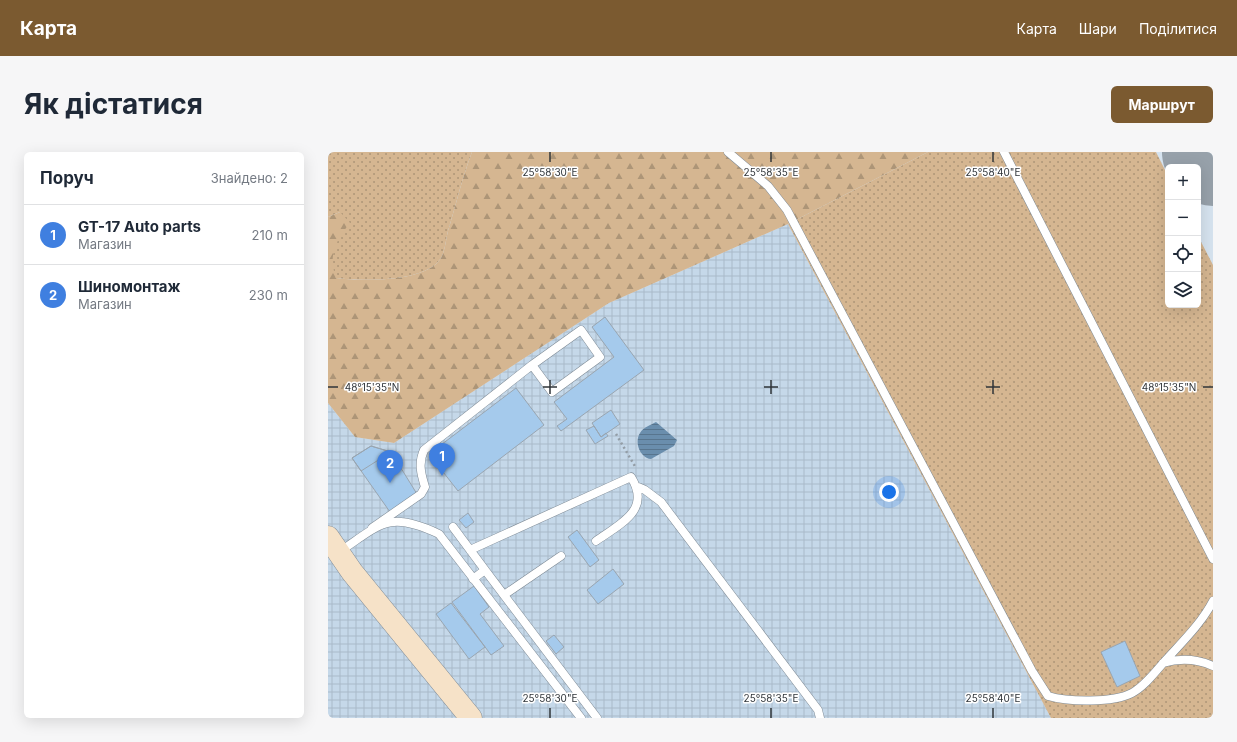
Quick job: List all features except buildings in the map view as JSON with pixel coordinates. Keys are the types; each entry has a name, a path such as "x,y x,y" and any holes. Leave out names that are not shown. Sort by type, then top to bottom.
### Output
{"street":[{"path":"333,545 352,572 471,718"}],"lane":[{"path":"728,152 768,186 787,210 1032,671 1048,696 1062,700 1114,699 1133,693 1146,682 1197,627 1213,601"},
{"path":"1004,152 1213,559"},
{"path":"372,528 421,494 425,488 421,474 420,460 424,450 532,365 581,330 600,357 552,392 532,365"},
{"path":"470,550 631,477 638,487 662,502 818,710 820,718"},
{"path":"596,541 632,515 639,499 638,487"},
{"path":"333,545 384,523 403,521 420,525 439,534 581,718"},
{"path":"453,527 597,718"},
{"path":"504,595 561,556"},
{"path":"473,579 485,570"},
{"path":"1163,663 1176,659 1206,663 1213,666"}],"path":[{"path":"616,434 637,467 631,477"}],"shaded area":[{"path":"788,224 1051,718 328,718 328,403 355,437 394,443 609,303"}],"green space":[{"path":"328,152 472,152 448,231 444,252 441,258 433,266 422,272 408,276 376,280 336,278 329,269 329,253 337,239 340,212 328,217"},
{"path":"472,152 928,152 788,224 609,303 394,443 355,437 328,403 328,217 340,212 350,223 340,236 334,249 333,263 336,278 376,280 408,276 422,272 433,266 441,258 459,192"},
{"path":"928,152 1156,152 1165,170 1165,308 1201,308 1201,242 1213,265 1213,718 1051,718 788,224"}],"water":[{"path":"656,422 677,440 674,446 651,459 647,458 641,453 638,445 638,437 643,429"}],"runway":[{"path":"1210,152 1213,158"}],"place":[{"name":"GT-17 Auto parts","path":"442,476"},
{"name":"Шиномонтаж","path":"390,483"}]}
